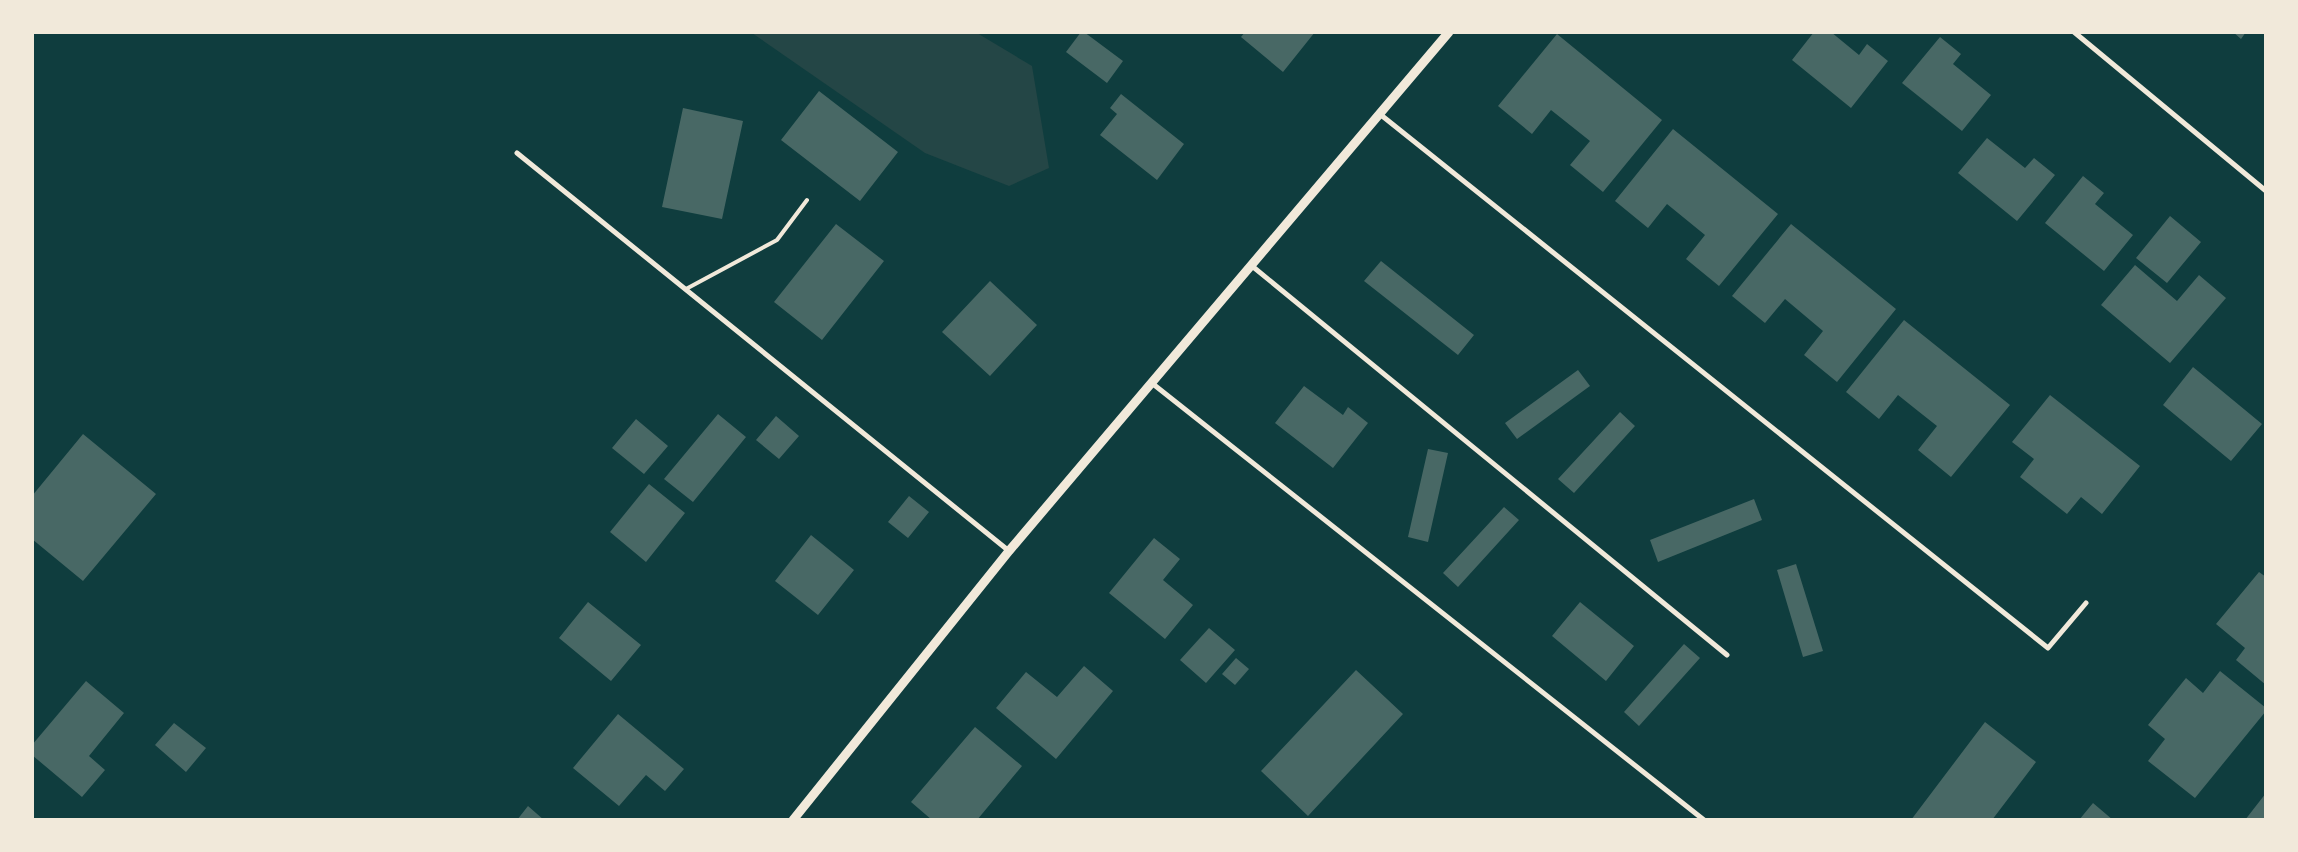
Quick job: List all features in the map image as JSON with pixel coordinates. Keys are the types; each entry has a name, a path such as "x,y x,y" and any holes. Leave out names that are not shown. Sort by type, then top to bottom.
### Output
{"street":[{"path":"793,820 1008,551 1381,115 1449,32"},
{"path":"2074,32 2266,191"},
{"path":"1381,115 2048,648 2086,603"},
{"path":"517,153 1008,551"},
{"path":"1252,266 1727,655"},
{"path":"1152,384 1704,820"}],"lane":[{"path":"686,289 777,240 806,200"}],"shaded area":[{"path":"752,33 977,33 1032,66 1049,168 1009,186 925,153"}],"building":[{"path":"1081,32 1084,32 1123,61 1107,83 1066,52"},
{"path":"1245,32 1315,32 1283,72 1241,37"},
{"path":"1814,32 1831,32 1859,55 1867,44 1888,61 1851,108 1792,60"},
{"path":"2233,32 2246,32 2241,39"},
{"path":"1557,34 1662,120 1603,192 1570,165 1590,141 1551,110 1532,134 1498,106"},
{"path":"1940,37 1961,54 1953,64 1991,95 1962,131 1902,83"},
{"path":"819,91 898,152 860,201 781,140"},
{"path":"1121,94 1184,144 1157,180 1100,135 1117,114 1110,108"},
{"path":"683,108 743,121 722,219 662,207"},
{"path":"1673,129 1778,214 1719,286 1686,259 1705,235 1667,204 1648,228 1615,201"},
{"path":"1987,138 2025,168 2034,158 2055,175 2017,221 1958,173"},
{"path":"2083,176 2104,193 2095,204 2133,235 2104,271 2045,223"},
{"path":"2170,216 2201,242 2167,283 2136,258"},
{"path":"836,224 884,261 822,340 774,302"},
{"path":"1791,224 1896,309 1837,382 1804,355 1823,331 1785,299 1765,323 1732,296"},
{"path":"1381,261 1474,335 1458,355 1364,281"},
{"path":"2135,265 2177,301 2199,275 2226,298 2170,363 2101,305"},
{"path":"990,281 1037,325 990,376 942,332"},
{"path":"1904,320 2010,405 1951,477 1918,450 1937,426 1898,395 1879,419 1846,392"},
{"path":"2193,367 2262,424 2231,461 2163,405"},
{"path":"1578,370 1590,386 1517,439 1505,423"},
{"path":"1304,386 1343,415 1348,407 1368,423 1333,468 1275,423"},
{"path":"2050,395 2140,466 2102,514 2081,497 2067,514 2020,477 2034,459 2012,442"},
{"path":"1620,412 1635,426 1574,493 1558,479"},
{"path":"718,414 746,437 693,502 664,479"},
{"path":"776,416 799,436 779,459 756,440"},
{"path":"636,419 668,446 644,474 612,448"},
{"path":"83,434 156,494 83,581 32,539 32,496"},
{"path":"1428,449 1448,453 1428,542 1408,537"},
{"path":"649,484 685,513 646,562 610,532"},
{"path":"909,496 929,512 908,538 888,522"},
{"path":"1754,499 1762,520 1658,562 1650,540"},
{"path":"1504,507 1519,520 1458,587 1443,573"},
{"path":"811,535 854,570 818,615 775,581"},
{"path":"1154,538 1180,559 1163,580 1193,605 1165,639 1109,593"},
{"path":"1796,564 1823,651 1803,657 1777,570"},
{"path":"2259,572 2266,577 2266,685 2236,660 2245,648 2216,624"},
{"path":"588,602 641,645 611,681 559,638"},
{"path":"1580,602 1634,646 1606,681 1552,636"},
{"path":"1209,628 1235,650 1206,683 1180,660"},
{"path":"1684,644 1700,658 1639,726 1624,712"},
{"path":"1236,658 1249,669 1235,685 1222,674"},
{"path":"1084,666 1113,691 1056,759 996,708 1026,672 1057,697"},
{"path":"1356,670 1403,714 1308,816 1261,771"},
{"path":"2220,671 2266,708 2266,711 2195,798 2148,761 2165,739 2148,725 2186,678 2203,693"},
{"path":"86,681 124,713 89,756 105,770 82,797 32,755 32,745"},
{"path":"618,714 684,769 665,791 646,775 619,806 573,768"},
{"path":"1985,722 2036,762 1992,820 1911,820"},
{"path":"174,723 206,748 186,772 155,745"},
{"path":"975,727 1022,766 977,820 932,820 911,802"},
{"path":"2266,793 2266,820 2245,820"},
{"path":"2093,803 2113,820 2079,820"},
{"path":"528,806 544,820 517,820"}]}
